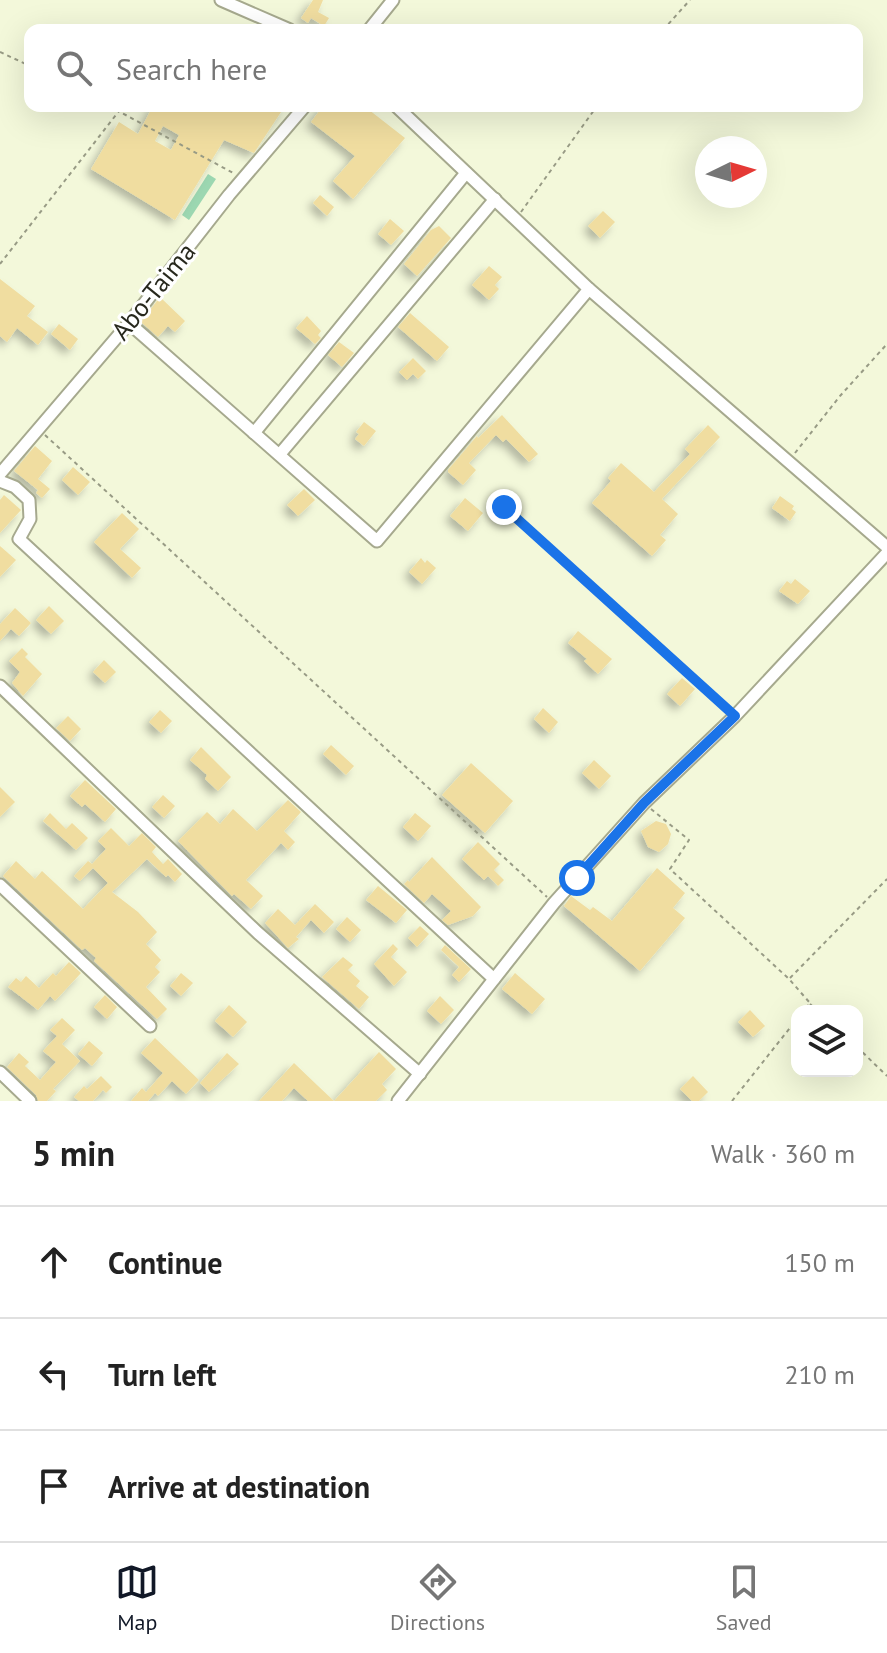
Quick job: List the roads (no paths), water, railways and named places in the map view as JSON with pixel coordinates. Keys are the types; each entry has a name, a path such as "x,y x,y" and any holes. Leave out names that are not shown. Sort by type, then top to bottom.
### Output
{"street":[{"path":"221,0 276,24"},
{"path":"374,24 393,0"},
{"name":"Abo-Taima","path":"0,474 129,323 243,178 300,112"},
{"path":"398,1101 554,903 644,803 735,716 887,550 789,460 589,289 402,112"},
{"path":"254,433 466,173"},
{"path":"280,454 495,199"},
{"path":"129,323 377,541 589,289"},
{"path":"0,481 15,487 29,500 30,519 19,539 494,979"},
{"path":"0,686 258,933 420,1074"},
{"path":"0,885 150,1026"},
{"path":"0,1072 30,1101"}]}
